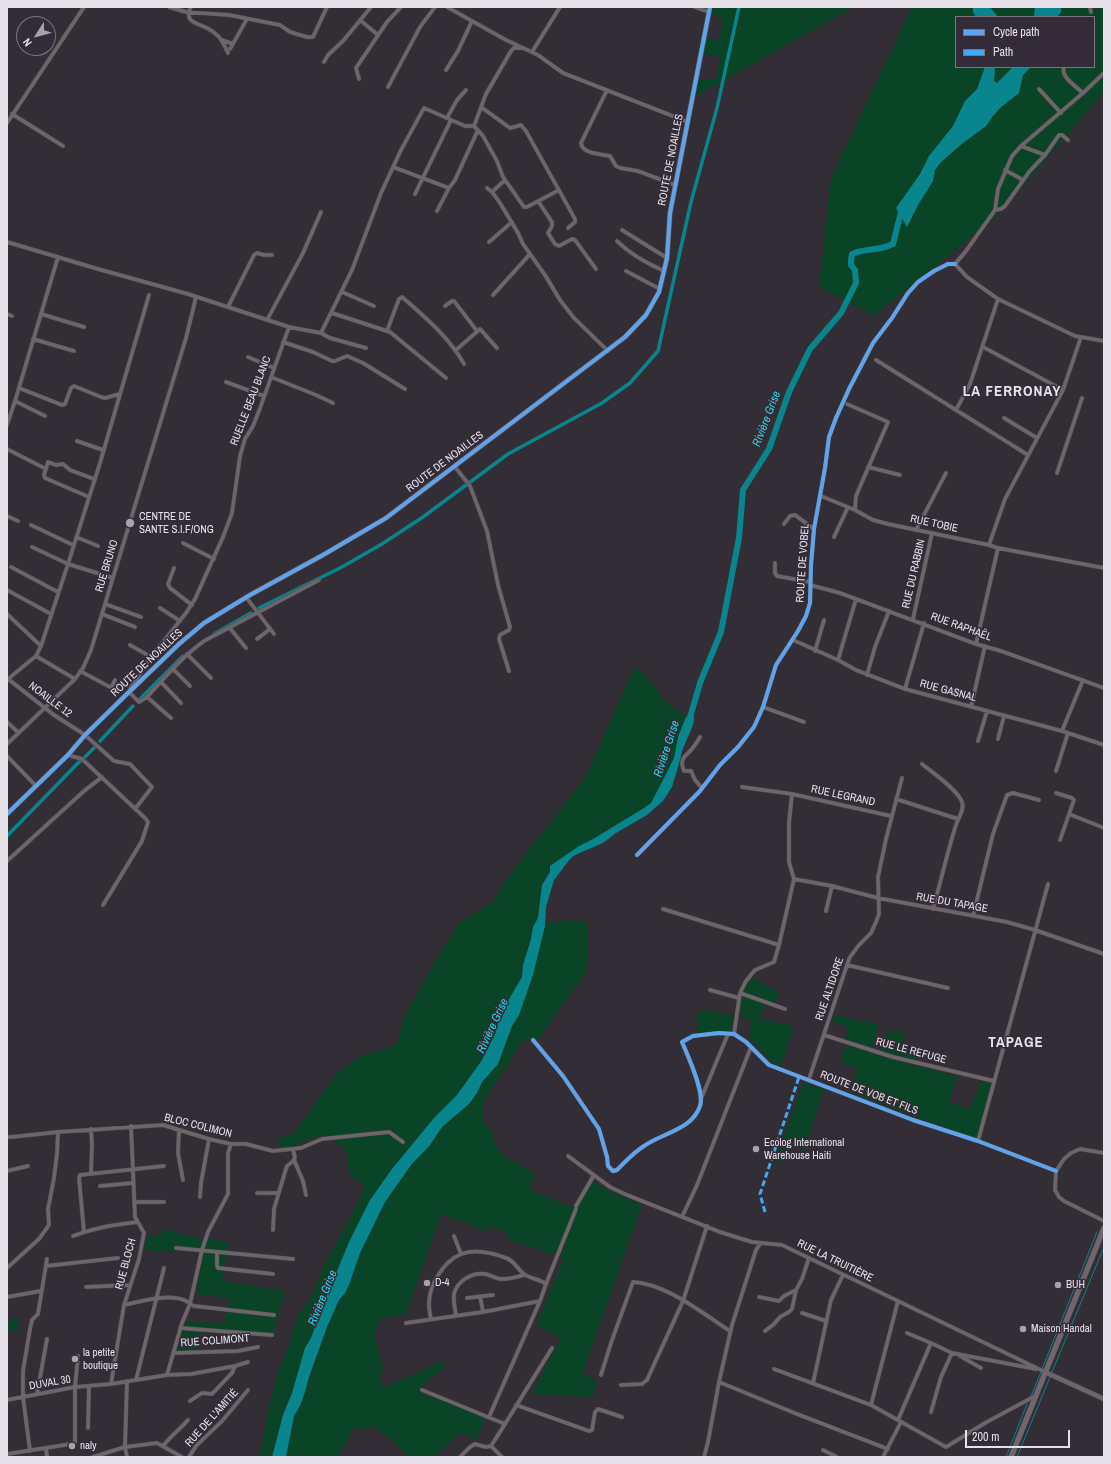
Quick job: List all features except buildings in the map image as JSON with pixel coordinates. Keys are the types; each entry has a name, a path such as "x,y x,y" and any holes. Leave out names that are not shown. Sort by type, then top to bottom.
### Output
{"main road":[{"path":"1011,1457 1035,1396 1043,1371 1104,1228"}],"street":[{"path":"7,123 84,7"},
{"path":"170,7 189,12 229,15 280,25 290,32 307,37 312,37 327,7"},
{"path":"191,7 189,16 194,22 206,28 222,40 233,44"},
{"path":"324,62 328,55 343,41 371,7"},
{"path":"359,79 356,68 387,22 401,7"},
{"path":"388,87 420,27 435,7"},
{"path":"446,7 472,22 532,52 564,73 688,122"},
{"path":"532,52 560,7"},
{"path":"695,7 709,10"},
{"path":"1090,7 1091,12"},
{"name":"ROUTE DE NOAILLES","path":"7,814 68,755 85,735 128,693 179,644 199,628 246,597 386,518 625,338 646,315 660,289 667,258 670,213 709,10"},
{"path":"222,40 229,51 247,19"},
{"path":"360,20 378,36"},
{"path":"446,70 458,51 472,22"},
{"path":"474,126 486,94 511,51 514,48 522,48"},
{"path":"1064,68 1064,75 1083,93"},
{"path":"1104,74 1061,113 1021,146 1012,156 998,189 995,210 966,252 955,264 967,277 998,299 1075,336 1104,341"},
{"path":"1039,88 1061,113"},
{"path":"415,194 422,178 427,172 458,100 466,90"},
{"path":"607,90 581,143 581,146 584,149 597,154 610,156 615,164 620,168 638,171 676,185"},
{"path":"482,107 510,128 520,125 526,131 575,220 568,228"},
{"path":"322,332 352,270 381,193 424,108 465,126 474,126 492,152 506,180 524,207 527,207 559,190"},
{"path":"12,114 63,146"},
{"path":"437,211 455,180 478,130"},
{"path":"995,210 1001,209 1005,206 1023,180 1045,155 1059,135 1062,135 1068,140"},
{"path":"1021,146 1045,155"},
{"path":"394,167 449,188"},
{"path":"1005,170 1023,180"},
{"path":"492,192 506,180"},
{"path":"487,188 492,192 512,222 523,244 574,318 608,351"},
{"path":"538,201 552,222 552,226 548,233 555,244 559,246 572,239 575,240 596,269"},
{"path":"267,320 303,253 321,212"},
{"path":"488,242 512,222"},
{"path":"622,230 667,258"},
{"path":"617,241 640,259 664,271"},
{"path":"7,242 98,270 196,296 289,327 322,332 330,338 366,348"},
{"path":"228,307 254,255 257,253 264,256 272,254"},
{"path":"493,295 530,254"},
{"path":"7,424 58,257"},
{"name":"ROUTE DE VOBEL","path":"637,854 702,788 720,765 738,747 754,727 763,707 776,665 793,640 806,616 810,603 810,584 816,510 821,496 831,429 849,389 873,344 908,293 918,282 948,264 955,264"},
{"path":"626,271 660,289"},
{"path":"342,292 374,306"},
{"path":"8,679 36,656 41,646 89,497 149,295"},
{"name":"RUE BRUNO","path":"7,744 75,679 91,650 186,338 196,296"},
{"path":"387,330 400,299 402,298 441,333 456,350 464,364"},
{"path":"956,410 970,384 998,299"},
{"path":"445,306 454,301 477,331"},
{"path":"332,313 387,330 446,378"},
{"path":"7,314 12,316"},
{"path":"41,314 84,327"},
{"name":"RUELLE BEAU BLANC","path":"128,693 151,657 192,605 214,559 232,513 240,456 245,439 253,426 259,411 289,327"},
{"path":"456,350 477,331 482,330 497,348"},
{"path":"989,545 1005,499 1063,390 1081,337"},
{"path":"33,339 74,352"},
{"path":"284,342 313,352 332,361 343,356 347,356 363,363 405,389"},
{"path":"983,347 1063,390"},
{"path":"248,358 274,368"},
{"path":"876,360 1028,455"},
{"path":"271,377 333,403"},
{"path":"226,382 264,396"},
{"path":"19,388 62,405 65,404 71,388 74,386 105,398 120,394"},
{"path":"1057,473 1082,398"},
{"path":"15,401 45,416"},
{"path":"847,404 888,422 856,496 855,510"},
{"path":"7,411 12,411"},
{"path":"1004,418 1037,438"},
{"path":"77,441 103,450"},
{"path":"7,449 46,469"},
{"path":"89,497 46,479 44,475 48,462 62,464 70,470 94,479"},
{"path":"455,467 470,486 489,538 498,585 510,627 509,630 500,635 499,639 509,671"},
{"path":"868,467 900,475"},
{"path":"916,530 946,473"},
{"name":"RUE TOBIE","path":"821,496 855,510 873,520 998,548 1104,568"},
{"path":"834,536 848,507"},
{"path":"784,524 790,516 795,515 814,529"},
{"path":"7,516 18,520"},
{"path":"31,525 73,545"},
{"name":"RUE DU RABBIN","path":"913,619 932,533"},
{"path":"76,536 98,546"},
{"path":"183,543 214,559"},
{"path":"32,547 68,564 113,578"},
{"path":"976,644 998,548"},
{"name":"RUE RAPHAËL","path":"776,563 775,573 777,576 840,593 913,619 976,644 1104,688"},
{"path":"11,567 58,592"},
{"path":"174,568 168,584 170,588 192,605"},
{"path":"128,693 139,702 147,697 187,654 204,641 319,580"},
{"path":"7,590 51,614"},
{"path":"246,597 274,634"},
{"path":"838,660 856,599"},
{"path":"105,604 141,617"},
{"path":"160,608 180,621"},
{"path":"867,675 875,647 889,611"},
{"path":"7,614 41,646"},
{"path":"102,614 135,627"},
{"path":"815,650 824,620"},
{"path":"905,689 924,624"},
{"path":"229,627 246,648"},
{"path":"257,639 270,629"},
{"name":"RUE GASNAL","path":"793,640 867,675 905,689 1062,731 1104,745"},
{"path":"130,645 151,657"},
{"path":"971,707 984,646"},
{"path":"187,654 211,678"},
{"path":"36,656 75,679"},
{"path":"173,669 190,686"},
{"path":"80,671 111,687 115,680"},
{"name":"NOAILLE 12","path":"8,679 65,724 85,735 114,761 130,764 152,787 135,809"},
{"path":"1062,731 1083,680"},
{"path":"161,682 181,703"},
{"path":"147,697 171,718"},
{"path":"763,707 804,722"},
{"path":"978,742 987,711"},
{"path":"998,739 1004,716"},
{"path":"7,722 18,733"},
{"path":"1056,771 1068,733"},
{"path":"700,738 685,755 682,766 684,771 691,771 695,780 702,788"},
{"path":"68,755 82,759 148,822 142,841 103,905"},
{"path":"7,756 36,786"},
{"path":"922,764 958,794 963,802 963,808 948,849 933,909"},
{"path":"7,861 84,791 102,777"},
{"name":"RUE ALTIDORE","path":"809,1080 846,965 859,945 871,933 876,922 878,914 878,876 891,816 902,778"},
{"name":"RUE LEGRAND","path":"742,787 792,794 891,816"},
{"path":"973,916 993,834 1007,795 1013,793 1040,800"},
{"path":"1056,793 1074,799 1060,840"},
{"path":"533,1040 563,1076 599,1129 608,1166 613,1171 617,1170 634,1153 645,1145 686,1125 701,1105 699,1084 682,1042 693,1036 734,1034 740,993 746,981 755,970 774,962 794,879 789,862 792,794"},
{"path":"896,799 958,819"},
{"path":"1069,814 1104,828"},
{"name":"RUE DU TAPAGE","path":"794,879 832,886 878,898 1007,922 1104,954"},
{"path":"978,1141 1048,884"},
{"path":"826,911 832,886"},
{"path":"663,909 779,945"},
{"path":"846,965 948,988"},
{"path":"710,990 739,998"},
{"path":"740,993 785,1009"},
{"path":"700,1101 728,1034"},
{"name":"ROUTE DE VOB ET FILS","path":"734,1034 751,1047 769,1065 913,1120 978,1141 1056,1171"},
{"name":"RUE LE REFUGE","path":"824,1035 893,1057 994,1081"},
{"path":"682,1218 697,1185 751,1047"},
{"name":"BLOC COLIMON","path":"7,1137 90,1129 164,1125 208,1139 231,1144 246,1144 273,1150 301,1148 322,1139 389,1132 403,1142"},
{"name":"RUE BLOCH","path":"111,1384 124,1305 139,1259 144,1233 135,1217 131,1126"},
{"path":"90,1129 92,1144 92,1173"},
{"path":"179,1130 178,1153 183,1180"},
{"path":"7,1268 39,1239 50,1223 48,1209 55,1172 58,1132"},
{"path":"200,1197 201,1179 208,1139"},
{"path":"167,1375 181,1326 190,1304 202,1250 208,1232 228,1194 228,1153 231,1144"},
{"path":"293,1149 295,1156 294,1160 303,1181 306,1194"},
{"path":"1104,1153 1080,1149 1064,1159 1056,1171 1055,1190 1059,1197 1104,1221"},
{"name":"RUE LA TRUITIÈRE","path":"568,1156 610,1187 627,1195 720,1232 760,1244 782,1245 1043,1371"},
{"path":"273,1230 274,1209 278,1193 286,1168 294,1160"},
{"path":"7,1171 28,1166"},
{"path":"84,1232 79,1178 81,1174 164,1166"},
{"path":"489,1417 540,1301 576,1207 594,1175"},
{"path":"100,1186 133,1183"},
{"path":"258,1193 278,1193"},
{"path":"134,1202 164,1202"},
{"path":"73,1236 109,1225 138,1222"},
{"path":"621,1386 645,1382 683,1301 707,1226"},
{"path":"454,1236 461,1254"},
{"path":"704,1457 730,1331 756,1250 760,1244"},
{"path":"176,1248 293,1259"},
{"path":"217,1252 218,1268 273,1274"},
{"path":"431,1319 429,1303 432,1286 445,1267 454,1258 461,1254 478,1252 505,1258 514,1262 524,1275 546,1284"},
{"path":"46,1266 118,1258"},
{"path":"765,1331 780,1317 792,1309 796,1290 802,1279 809,1258"},
{"path":"30,1451 23,1397 23,1371 32,1320 38,1314 47,1259"},
{"path":"136,1380 158,1298 164,1268"},
{"path":"456,1316 453,1300 454,1292 458,1285 469,1276 486,1274 502,1279 515,1278 524,1275"},
{"path":"813,1383 831,1300 843,1275"},
{"path":"601,1375 632,1283 634,1281 658,1288 683,1301 730,1331"},
{"path":"86,1287 130,1285"},
{"path":"759,1297 779,1301 784,1296 796,1290"},
{"path":"7,1297 41,1291"},
{"path":"467,1298 493,1294"},
{"path":"480,1296 483,1312"},
{"path":"124,1305 158,1298 170,1298 184,1300 194,1306 274,1315"},
{"path":"406,1323 483,1312 540,1301"},
{"path":"871,1405 898,1301"},
{"path":"802,1313 826,1321"},
{"path":"181,1326 186,1329 272,1335"},
{"path":"907,1333 931,1343 981,1368"},
{"path":"37,1394 47,1340"},
{"path":"883,1457 900,1421 931,1343"},
{"name":"RUE COLIMONT","path":"173,1353 238,1351 258,1347"},
{"path":"491,1446 552,1348"},
{"path":"952,1353 1043,1371 1104,1398"},
{"path":"931,1412 941,1377 952,1353"},
{"path":"7,1454 71,1444 75,1442 74,1387 78,1356"},
{"name":"DUVAL 30","path":"7,1400 74,1387 111,1384 167,1375 191,1374 235,1366 248,1362"},
{"path":"190,1401 200,1393 212,1394 232,1373 235,1366"},
{"path":"774,1369 871,1405 946,1447 985,1423 1035,1396"},
{"path":"127,1381 125,1447 127,1457"},
{"path":"719,1382 888,1449"},
{"path":"88,1428 89,1386"},
{"name":"RUE DE L'AMITIÉ","path":"189,1457 196,1446 227,1415 248,1390"},
{"path":"422,1390 505,1424"},
{"path":"516,1406 589,1431 592,1430 595,1412 598,1409 622,1416"},
{"path":"163,1446 188,1420"},
{"name":"RUE DE L'AMITIÉ","path":"93,1457 125,1447 157,1443 182,1457"},
{"path":"460,1457 475,1444 486,1447 491,1446"},
{"path":"491,1446 502,1457"},
{"path":"46,1448 47,1457"},
{"path":"823,1450 837,1457"}],"green space":[{"path":"705,7 854,7 689,100 693,80 716,80 720,57 697,53 701,36 718,40 723,19 704,12"},
{"path":"912,7 1104,7 1104,92 997,216 874,316 819,287 831,178"},
{"path":"635,666 649,679 663,699 686,717 678,737 672,762 651,803 550,866 550,872 543,882 538,918 533,928 523,965 522,977 502,1011 495,1034 482,1060 457,1095 440,1112 392,1169 370,1200 349,1242 311,1338 305,1348 292,1393 283,1415 272,1457 258,1457 262,1446 278,1371 287,1350 299,1313 312,1296 326,1261 363,1191 364,1184 353,1178 348,1170 348,1155 344,1149 327,1136 314,1137 291,1147 281,1146 276,1139 294,1134 336,1074 359,1057 396,1045 405,1015 437,958 459,923 493,902 511,873 585,778"},
{"path":"567,920 588,922 588,969 537,1041 535,1038 520,1042 509,1064 485,1099 482,1117 492,1133 496,1145 503,1155 535,1174 529,1189 576,1209 593,1180 608,1191 642,1204 583,1372 597,1383 592,1397 531,1394 561,1338 536,1326 564,1258 507,1239 508,1232 489,1227 487,1232 441,1214 406,1314 380,1319 373,1337 375,1339 384,1373 379,1373 383,1388 443,1361 445,1368 419,1388 421,1393 485,1417 477,1440 459,1433 434,1457 408,1457 392,1440 373,1426 365,1430 355,1427 338,1457 286,1457 294,1416 300,1406 331,1316 349,1285 354,1273 355,1265 386,1200 411,1165 426,1150 442,1127 469,1104 477,1093 482,1082 498,1064 512,1026 519,1015 533,975 545,923"},
{"path":"755,978 779,993 775,1004 765,1002 760,1019 794,1026 781,1067 771,1061 750,1039 751,1019 741,1018 743,995 747,984"},
{"path":"702,1010 733,1015 732,1032 697,1033 697,1013 701,1012"},
{"path":"835,1015 865,1022 867,1021 879,1026 872,1048 846,1039 848,1027 832,1022"},
{"path":"888,1030 905,1033 903,1044 921,1049 917,1062 880,1051"},
{"path":"846,1044 893,1060 957,1076 949,1102 970,1109 982,1080 994,1086 979,1140 852,1093 858,1068 841,1063"},
{"path":"803,1083 824,1089 804,1150 789,1145 782,1164 775,1161"},
{"path":"163,1229 203,1240 207,1238 229,1243 222,1281 285,1291 273,1334 250,1332 246,1343 224,1334 199,1332 198,1352 176,1352 185,1322 225,1323 229,1298 196,1294 204,1250 158,1252 144,1249 148,1235 161,1235"},
{"path":"13,1316 19,1319 17,1331 12,1330 7,1332 7,1322 12,1322"}],"water":[{"path":"973,7 990,7 997,16 975,16 973,12"},
{"path":"1035,7 1061,7 1061,12 1058,16 1034,16"},
{"path":"985,68 995,68 994,81 997,83 1012,68 1030,68 1023,75 1019,93 1001,107 986,126 941,162 935,170 933,181 918,205 907,227 896,208 920,174 929,156 953,126 965,101 977,89"},
{"path":"693,712 693,725 682,751 672,787 663,801 647,815 616,833 603,843 575,855 570,859 554,880 546,907 545,926 533,975 519,1015 512,1026 498,1064 482,1082 477,1093 469,1104 442,1127 430,1145 411,1165 385,1202 360,1253 349,1285 339,1300 327,1327 300,1406 294,1416 286,1457 272,1457 283,1415 292,1393 305,1348 311,1338 349,1242 370,1200 392,1169 434,1118 457,1095 482,1060 495,1034 502,1011 522,977 523,965 533,927 538,918 542,885 550,872 550,866 579,846 651,803 674,758 678,737 686,717"}],"waterway":[{"path":"259,608 342,567 382,544 423,517 508,454 602,403 630,383 658,351 691,202 717,108 739,7"},
{"name":"Rivière Grise","path":"689,721 700,683 721,632 739,538 743,490 769,449 789,392 810,349 841,313 856,283 855,270 851,265 852,254 883,248 893,244 902,208"},
{"path":"214,634 251,613"},
{"path":"140,699 183,656"},
{"path":"100,741 133,706"},
{"path":"85,757 94,748"},
{"path":"7,836 81,760"},
{"path":"1042,1369 1097,1232"},
{"path":"1052,1372 1104,1247"},
{"path":"1031,1396 1041,1372"},
{"path":"1017,1457 1050,1377"},
{"path":"1006,1457 1027,1404"}],"marked path":[{"path":"765,1212 760,1194 799,1077"}],"cycle path":[{"path":"7,814 68,755 85,735 128,693 179,644 204,623 250,595 386,518 625,337 646,315 659,292 667,258 670,213 710,7"},
{"path":"637,855 700,791 720,765 738,747 754,727 763,707 776,665 798,631 806,616 810,603 814,529 829,437 836,418 873,343 892,318 908,293 918,282 934,271 948,264 955,264"},
{"path":"533,1040 563,1076 599,1129 608,1166 613,1171 617,1170 640,1148 684,1126 696,1114 700,1106 700,1092 695,1074 682,1042 693,1036 719,1033 734,1034 746,1042 769,1065 913,1120 978,1141 1056,1171"}],"place":[{"name":"CENTRE DE SANTE S.I.F/ONG","path":"130,523"},
{"name":"Ecolog International Warehouse Haiti","path":"756,1149"},
{"name":"D-4","path":"427,1283"},
{"name":"BUH","path":"1058,1285"},
{"name":"Maison Handal","path":"1023,1329"},
{"name":"la petite boutique","path":"75,1359"},
{"name":"naly","path":"72,1446"}],"district":[{"name":"LA FERRONAY","path":"1012,392"},
{"name":"TAPAGE","path":"1016,1043"}]}
